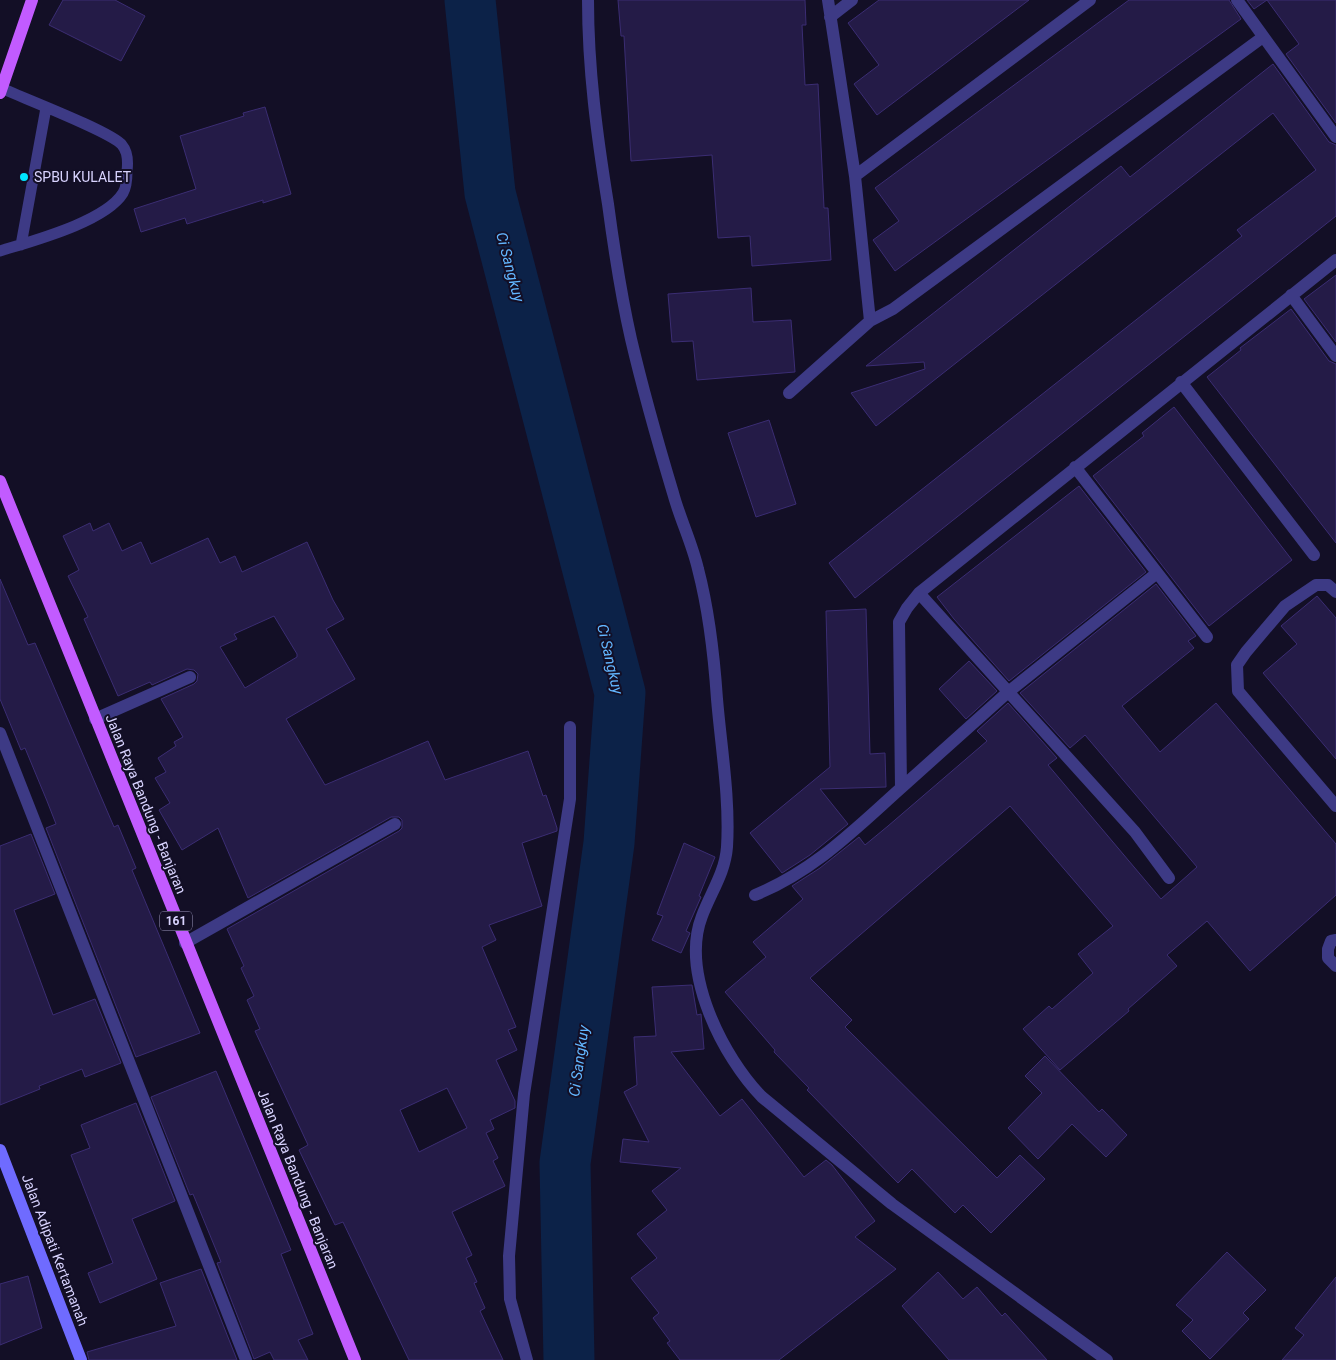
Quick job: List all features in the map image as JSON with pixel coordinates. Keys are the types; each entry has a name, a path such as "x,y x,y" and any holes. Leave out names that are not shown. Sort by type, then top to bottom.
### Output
{"main road":[{"path":"1,91 32,0"},
{"name":"Jalan Raya Bandung - Banjaran","path":"0,481 355,1360"},
{"name":"Jalan Adipati Kertamanah","path":"0,1150 81,1360"}],"street":[{"path":"588,0 594,116 619,276 632,339 673,494 698,569 714,654 727,848 721,876 701,917 697,936 696,968 709,1013 728,1050 751,1086 762,1097 892,1204 1108,1360"},
{"path":"828,0 855,176 870,321"},
{"path":"830,17 852,0"},
{"path":"855,176 1090,0"},
{"path":"1237,0 1336,137"},
{"path":"789,393 870,321 893,309 1263,37"},
{"path":"901,788 899,622 907,608 919,594 1075,467 1336,260"},
{"path":"1291,294 1336,356"},
{"path":"1181,382 1314,555"},
{"path":"1075,467 1207,637"},
{"path":"755,895 772,888 819,861 1007,693 1157,572"},
{"path":"1336,592 1328,585 1316,585 1286,606 1237,665 1236,680 1238,691 1336,806"},
{"path":"919,594 1134,832 1169,878"},
{"path":"96,719 190,677"},
{"path":"527,1360 510,1299 508,1256 524,1094 570,799 570,727"},
{"path":"0,734 246,1360"},
{"path":"185,943 395,824"},
{"path":"1336,940 1331,941 1328,948 1328,958 1336,966"}],"lane":[{"path":"0,251 51,236 98,215 112,206 123,193 128,160 123,145 107,134 1,91"},
{"path":"20,245 46,108"}],"building":[{"path":"63,0 115,0 145,16 121,61 49,25"},
{"path":"618,0 805,0 806,25 802,25 805,85 818,84 824,208 828,208 831,260 752,266 750,236 718,238 712,155 631,161 624,36 621,36"},
{"path":"879,0 1029,0 877,115 854,84 879,65 848,23"},
{"path":"1129,0 1229,0 1241,19 895,271 873,240 899,221 875,188"},
{"path":"1247,0 1267,0 1254,9"},
{"path":"1267,0 1336,0 1336,123 1286,54 1299,44"},
{"path":"1273,64 1329,142 1336,145 1336,216 855,598 829,563 1242,236 1237,230 1316,170 1273,113 876,426 851,393 925,369 924,362 866,366 1121,166 1130,177"},
{"path":"265,107 291,194 263,203 263,200 187,224 185,218 141,232 134,209 196,189 180,136 244,116 243,113"},
{"path":"1336,275 1336,342 1304,299"},
{"path":"751,288 753,322 791,320 795,372 697,380 693,341 672,342 668,294"},
{"path":"1291,309 1329,361 1336,364 1336,543 1207,377 1241,350 1240,348"},
{"path":"1174,407 1292,560 1209,626 1093,476 1144,436 1142,433"},
{"path":"769,420 796,504 756,517 728,433"},
{"path":"1079,486 1146,572 1009,681 937,597"},
{"path":"90,523 93,531 109,523 122,551 141,542 151,564 208,538 220,563 235,556 242,572 307,542 333,600 344,619 326,629 355,679 286,719 325,785 428,741 445,780 528,751 543,796 546,795 557,828 557,831 522,843 542,906 489,925 496,940 482,947 516,1027 508,1030 517,1050 496,1060 515,1101 515,1108 490,1120 494,1129 486,1133 498,1158 493,1161 505,1186 452,1212 472,1255 466,1258 477,1282 474,1283 485,1308 480,1311 503,1360 409,1360 343,1222 335,1225 299,1150 308,1145 255,1031 260,1029 247,1000 254,996 241,968 244,966 227,929 399,831 402,828 402,820 399,817 391,817 248,898 218,828 182,850 159,810 170,803 155,778 166,772 158,758 176,746 174,742 183,737 161,699 194,684 197,681 198,674 194,670 187,669 152,685 150,682 118,696 84,619 88,617 68,576 79,570 63,536","holes":["274,616 297,657 245,688 220,647 237,639 234,634","447,1088 467,1128 419,1152 400,1110"]},
{"path":"0,579 28,645 35,643 114,827 118,825 136,868 132,870 200,1033 136,1057 46,828 56,824 25,748 21,750 0,699"},
{"path":"1156,584 1196,636 1188,641 1194,648 1122,706 1160,752 1216,703 1336,844 1336,895 1250,971 1207,921 1167,955 1177,966 1128,1009 1129,1011 1060,1070 1023,1029 1049,1006 1052,1009 1093,973 1078,954 1113,926 1010,806 810,978 852,1020 845,1027 997,1178 1020,1155 1045,1179 991,1233 963,1205 955,1213 912,1169 898,1183 807,1090 809,1088 774,1052 775,1050 725,992 766,957 753,942 803,899 792,886 820,868 859,837 865,845 888,826 987,741 977,731 1008,703 1057,758 1048,765 1161,899 1197,867 1085,735 1070,748 1020,693"},
{"path":"1317,596 1336,618 1336,759 1263,673 1297,644 1281,626"},
{"path":"866,609 870,754 885,753 886,787 820,789 848,824 810,855 782,873 750,833 830,767 826,611"},
{"path":"969,661 997,691 966,719 939,689"},
{"path":"31,834 55,894 14,910 53,1015 95,999 121,1063 85,1077 82,1069 39,1086 40,1089 0,1105 0,846"},
{"path":"684,843 715,857 699,896 701,897 686,931 690,933 681,953 652,940 663,916 657,914"},
{"path":"692,985 697,1015 701,1014 704,1049 671,1052 720,1116 742,1099 804,1177 826,1160 832,1165 875,1221 855,1237 896,1269 779,1360 680,1360 667,1343 670,1341 653,1318 659,1313 631,1278 657,1258 637,1234 667,1210 652,1191 681,1168 620,1162 623,1139 649,1142 624,1092 637,1085 634,1037 656,1036 652,987"},
{"path":"1045,1056 1099,1112 1102,1109 1127,1135 1106,1157 1072,1124 1038,1159 1008,1128 1042,1093 1025,1076"},
{"path":"216,1071 291,1250 281,1254 313,1334 298,1340 308,1360 274,1360 270,1352 254,1359 217,1263 221,1262 193,1194 190,1195 151,1097"},
{"path":"136,1103 175,1201 132,1219 157,1279 100,1303 88,1273 113,1263 71,1155 90,1148 81,1125"},
{"path":"1227,1252 1266,1290 1243,1313 1249,1319 1210,1359 1182,1331 1193,1320 1176,1305"},
{"path":"201,1269 237,1360 89,1360 87,1352 176,1326 160,1283"},
{"path":"938,1272 963,1299 977,1287 1002,1316 1005,1313 1047,1360 949,1360 902,1306"},
{"path":"28,1276 42,1328 0,1345 0,1284"},
{"path":"1336,1277 1336,1360 1282,1360 1304,1335 1295,1328"}],"waterway":[{"name":"Ci Sangkuy","path":"470,0 490,193 620,693 609,843 565,1163 569,1360"}],"place":[{"name":"SPBU KULALET","path":"24,177"}]}
